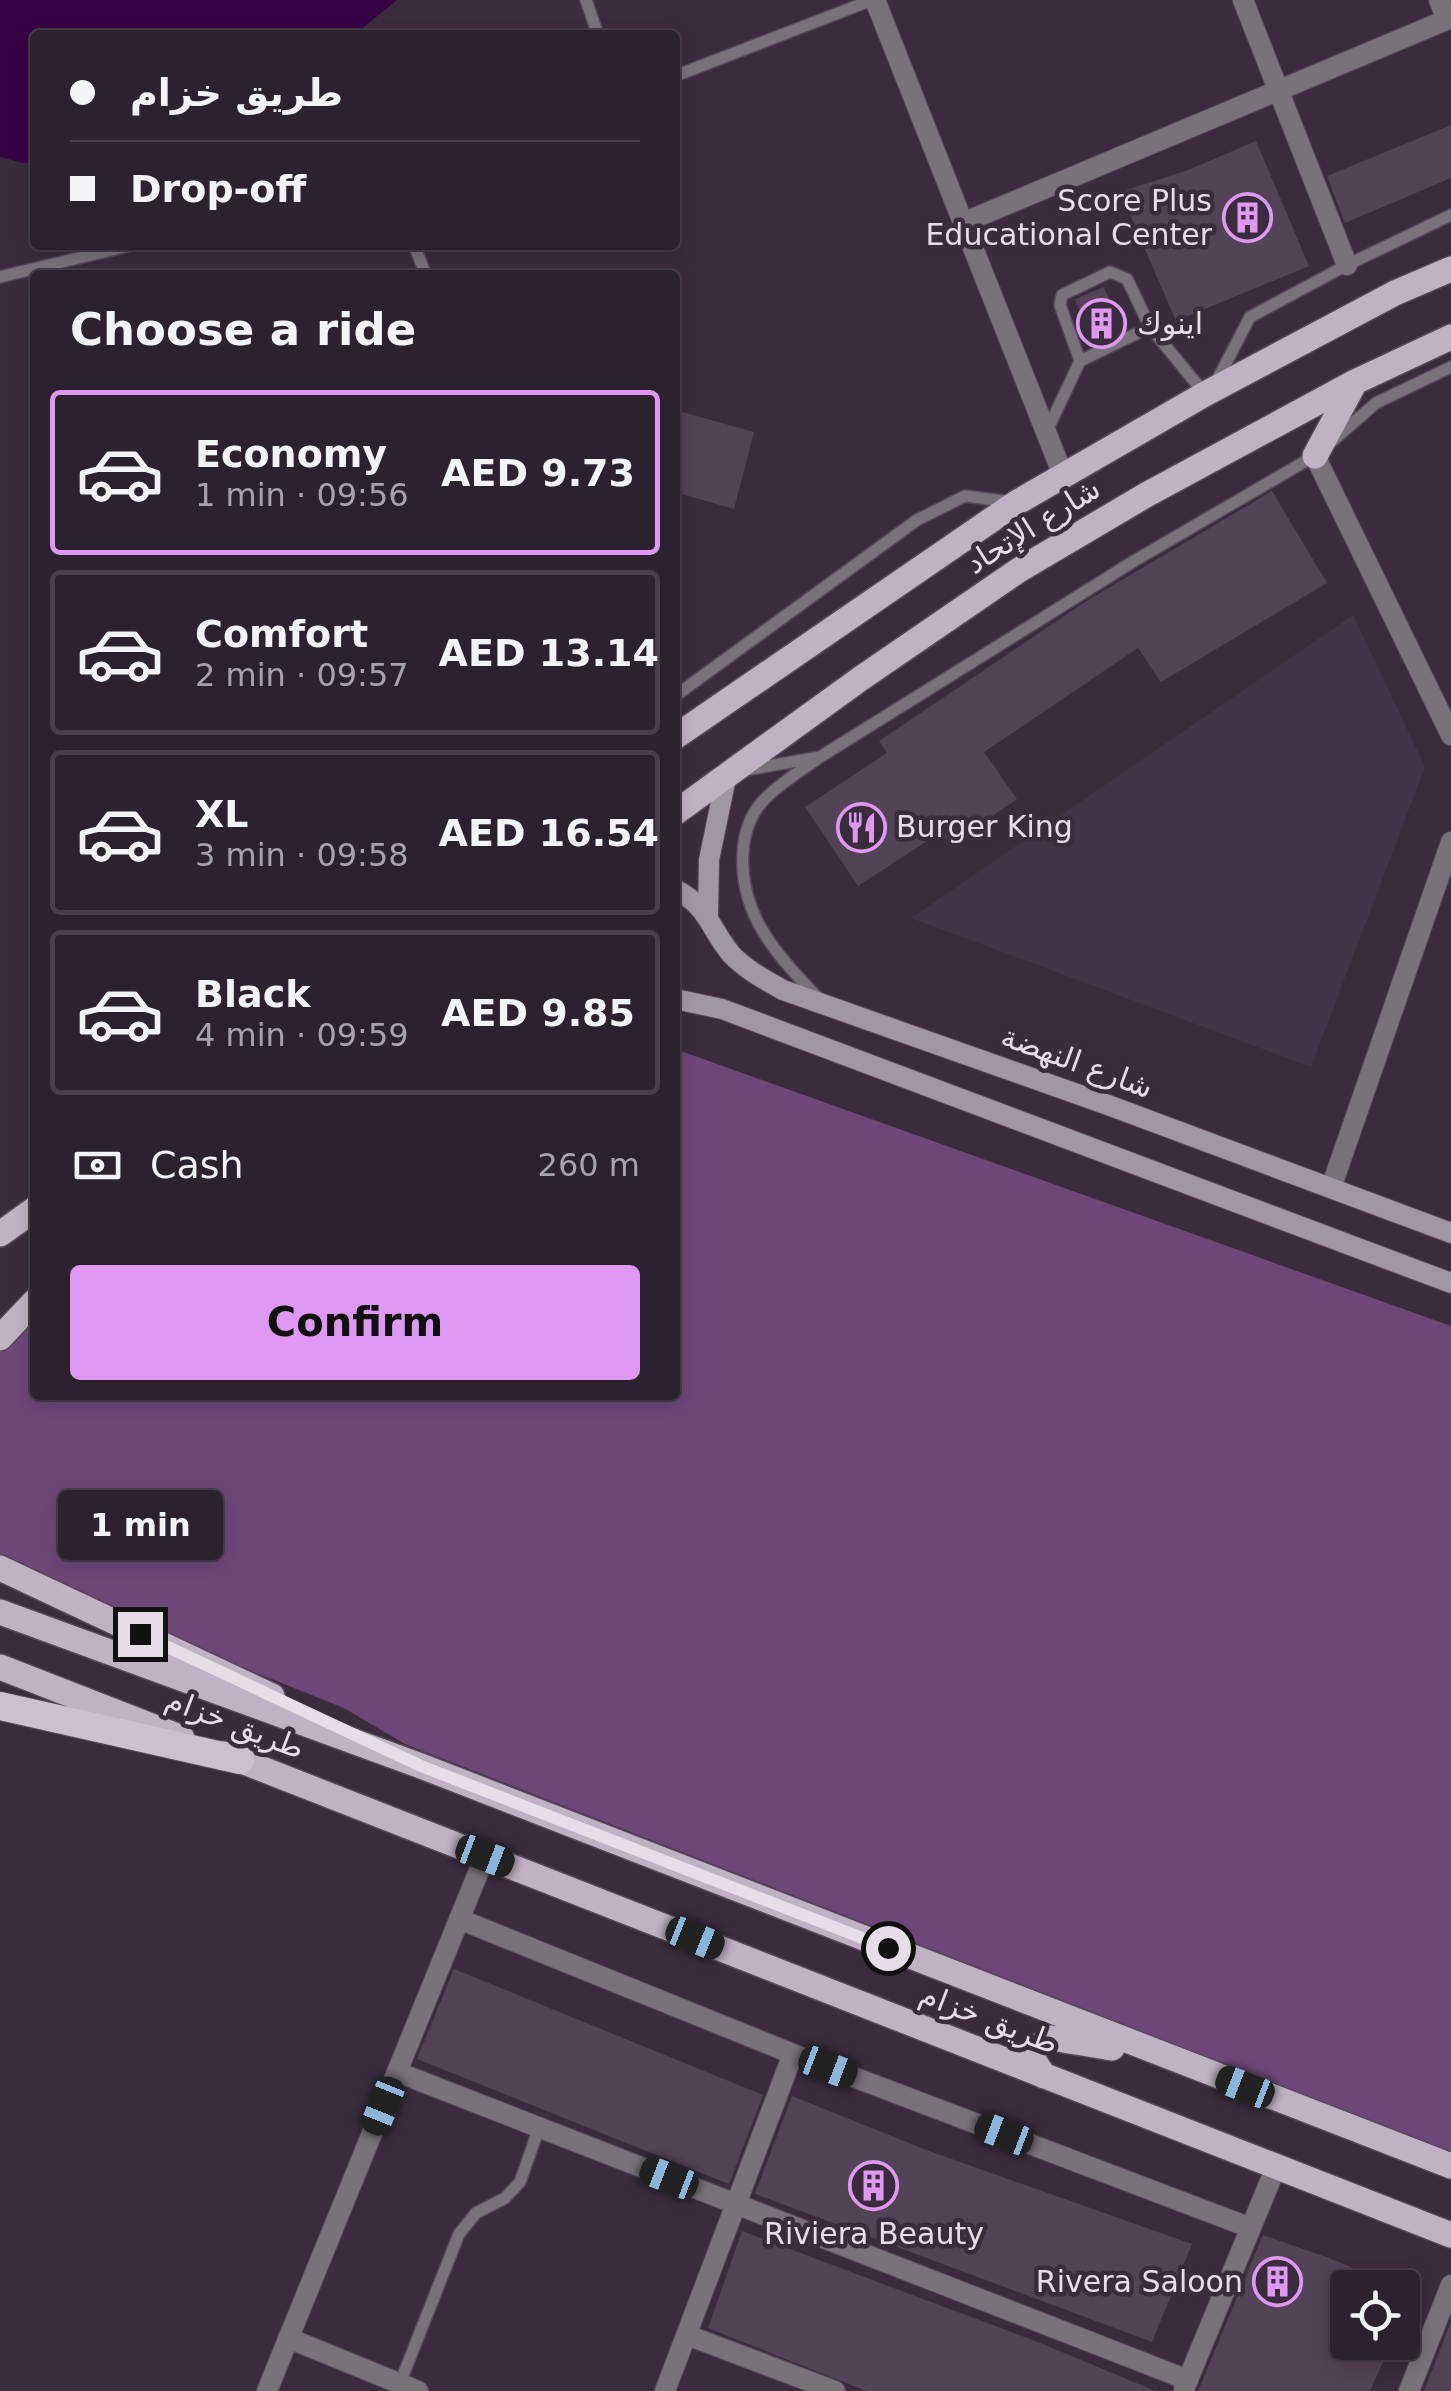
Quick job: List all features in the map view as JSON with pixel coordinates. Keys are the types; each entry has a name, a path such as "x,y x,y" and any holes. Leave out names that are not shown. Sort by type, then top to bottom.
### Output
{"highway":[{"path":"0,1706 240,1760"}],"main road":[{"name":"شارع الإتحاد","path":"680,734 1016,502 1208,392 1396,293 1451,269"},
{"name":"شارع الإتحاد","path":"680,808 1019,570 1146,495 1355,382 1451,337"},
{"path":"1314,456 1355,382"},
{"path":"708,915 709,860 727,774"},
{"name":"شارع النهضة","path":"680,891 708,915 730,952 747,970 783,990 1451,1232"},
{"path":"680,986 722,1010"},
{"path":"680,1000 722,1010 1451,1283"},
{"path":"0,1234 30,1213"},
{"path":"0,1310 30,1289"},
{"path":"0,1338 30,1306"},
{"path":"0,1568 421,1766"},
{"name":"طريق خزام","path":"0,1612 421,1766 1451,2166"},
{"name":"طريق خزام","path":"0,1668 1451,2235"},
{"path":"1044,2076 1032,2058 1036,2048 1051,2038 1176,2061"}],"street":[{"path":"873,0 1063,475"},
{"path":"1243,0 1347,265"},
{"path":"965,222 1278,93 1446,12"},
{"path":"1314,456 1451,735"},
{"path":"1331,1188 1451,842"},
{"path":"267,2391 485,1856"},
{"path":"459,1919 793,2054 1251,2228"},
{"path":"665,2391 793,2054"},
{"path":"397,2072 1186,2386 1276,2167"},
{"path":"1409,2391 1451,2285"},
{"path":"688,2336 835,2391"},
{"path":"288,2338 409,2387"}],"lane":[{"path":"586,0 596,30"},
{"path":"680,74 873,0"},
{"path":"1080,361 1060,305 1062,295 1110,272 1120,274 1127,279 1150,327 1208,392 1250,317 1451,216"},
{"path":"0,277 111,250"},
{"path":"1047,432 1080,361 1150,327"},
{"path":"822,1002 774,952 749,905 742,869 744,837 759,805 820,757 1134,561 1314,456 1376,403 1451,367"},
{"path":"680,692 916,520 965,496 1016,502"},
{"path":"727,774 820,757"},
{"path":"409,2387 459,2234 476,2213 505,2198 520,2182 539,2128"}],"shaded area":[{"path":"0,0 397,0 360,30 30,30 30,162 0,157"},
{"path":"1353,615 1425,767 1311,1067 911,918"},
{"path":"680,1051 1451,1326 1451,2152 405,1744 344,1708 0,1570 0,1340 30,1317 30,1400 680,1400"}],"building":[{"path":"1451,125 1451,178 1345,223 1327,176"},
{"path":"1256,141 1309,266 1176,321 1120,192 1188,170"},
{"name":"اينوك","path":"1104,287 1122,330 1093,344 1075,299"},
{"path":"680,411 754,432 734,509 680,493"},
{"path":"1272,491 1327,583 1161,682 1138,648 984,752 1017,799 950,845 941,832 858,886 805,807 887,753 879,741 1085,602"},
{"path":"454,1969 763,2095 729,2184 417,2059"},
{"path":"792,2096 929,2151 1192,2244 1152,2342 755,2194"},
{"path":"742,2231 1043,2344 1155,2391 866,2391 708,2328"},
{"path":"1263,2235 1358,2270 1330,2270 1330,2360 1384,2360 1370,2391 1198,2391"},
{"path":"1451,2322 1451,2391 1424,2391"}],"place":[{"name":"Score Plus Educational Center","path":"1247,218"},
{"name":"اينوك","path":"1102,324"},
{"name":"Burger King","path":"861,827"},
{"name":"Riviera Beauty","path":"874,2185"},
{"name":"Rivera Saloon","path":"1278,2282"}],"route":[{"path":"140,1634 421,1766 888,1948"}]}
